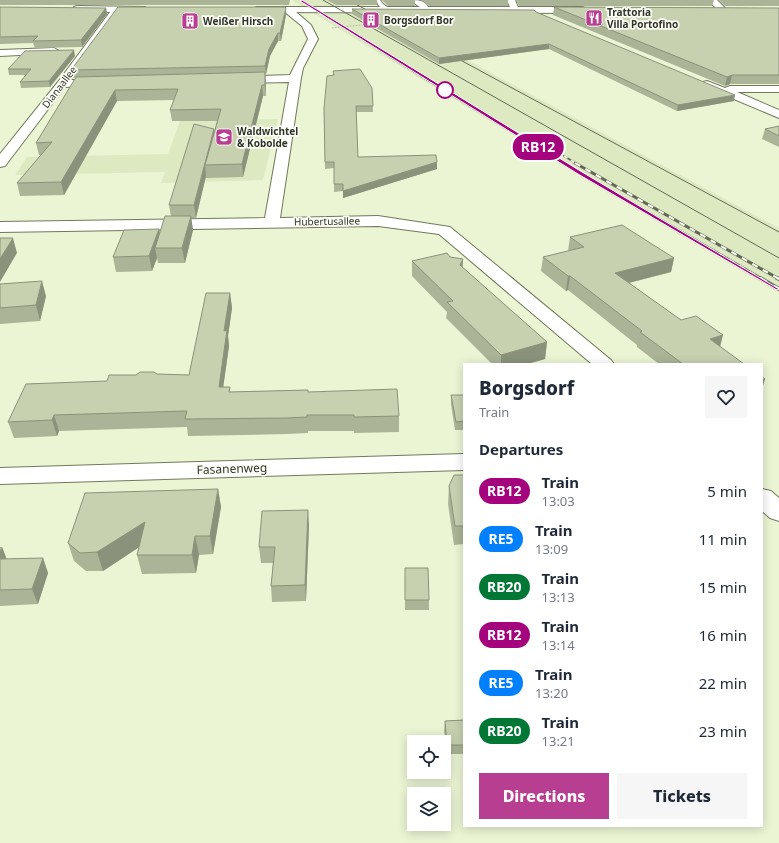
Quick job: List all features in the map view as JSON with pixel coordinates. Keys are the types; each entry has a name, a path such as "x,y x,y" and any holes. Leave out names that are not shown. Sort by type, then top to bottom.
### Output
{"street":[{"path":"414,0 424,6 425,10"},
{"path":"511,0 515,10"},
{"path":"708,10 728,11 712,0"},
{"path":"244,10 292,12 310,10 385,8 425,10 590,10"},
{"path":"70,10 156,10"},
{"name":"Dianaallee","path":"0,163 62,84 116,10"},
{"path":"536,10 539,14 554,20"},
{"path":"272,222 295,78 298,68 313,39 311,30 304,21 292,12"},
{"path":"0,53 87,50"},
{"path":"225,80 295,78"},
{"path":"697,80 779,114"},
{"path":"62,84 116,83"},
{"path":"719,89 779,89"},
{"name":"Hubertusallee","path":"0,227 378,221 444,230 603,363"},
{"name":"Fasanenweg","path":"0,476 463,462"},
{"path":"763,498 779,512"}],"lane":[{"path":"378,0 377,1 385,8"}],"path":[{"path":"332,28 371,24"}],"shaded area":[{"path":"292,0 356,0 779,228 779,293 593,184"},
{"name":"Waldwichtel & Kobolde","path":"278,119 263,180 161,183 165,172 15,175 27,157 168,154 180,121"}],"building":[{"path":"0,7 106,8 81,40 33,41 38,36 0,37"},
{"path":"118,7 286,8 280,33 278,33 269,49 265,66 71,70"},
{"path":"554,7 779,8 779,75 732,75 727,77"},
{"path":"352,9 534,10 735,95 678,105 549,44 439,58"},
{"path":"74,50 49,81 20,82 31,69 8,69 25,51"},
{"path":"360,69 372,88 373,106 356,106 358,157 436,155 437,162 343,191 343,184 334,184 334,162 325,162 324,108 327,76 334,75 333,71"},
{"path":"265,72 265,85 262,85 242,164 205,165 221,109 170,110 178,89 115,90 61,182 17,183 52,142 36,143 76,77"},
{"path":"194,124 214,129 194,205 169,205"},
{"path":"779,126 779,136 765,129"},
{"path":"165,216 191,216 182,248 155,248"},
{"path":"622,225 674,258 615,273 681,320 696,316 723,335 710,339 743,363 682,363 640,332 642,331 543,257 584,247 570,237"},
{"path":"159,229 149,256 113,257 124,230"},
{"path":"0,238 13,238 0,259"},
{"path":"447,253 450,257 463,259 460,265 547,342 501,355 447,302 453,301 412,261"},
{"path":"42,281 36,305 0,308 0,284"},
{"path":"206,293 230,293 224,331 227,330 219,387 230,387 229,392 308,390 308,392 397,389 399,416 354,417 354,415 307,415 307,417 286,418 185,419 187,411 54,415 52,420 8,422 26,384 107,381 109,375 136,375 140,372 189,375"},
{"path":"451,395 463,395 463,421 456,422"},
{"path":"454,475 463,475 463,526 455,526 449,486"},
{"path":"218,489 210,536 195,536 192,555 137,555 145,522 97,552 80,553 68,543 85,493"},
{"path":"308,510 305,585 271,586 275,547 259,547 262,511"},
{"path":"43,558 32,589 0,590 0,559"},
{"path":"405,568 428,568 429,600 405,600"},
{"path":"463,720 463,745 451,745 451,735 446,735 445,721"}],"tram line":[{"path":"323,0 779,258"},
{"path":"348,0 376,15"},
{"path":"451,55 779,232"}],"railway":[{"path":"301,0 424,78 565,164"},
{"path":"530,135 577,164"},
{"path":"563,163 762,279"},
{"path":"575,163 779,279 777,278"},
{"path":"760,278 779,289"}],"train":[{"name":"RB12","path":"301,0 424,78 580,173 779,289"}],"place":[{"name":"Trattoria Villa Portofino","path":"594,18"},
{"name":"Borgsdorf Bor","path":"371,20"},
{"name":"Weißer Hirsch","path":"190,21"},
{"name":"Waldwichtel & Kobolde","path":"224,137"}]}
